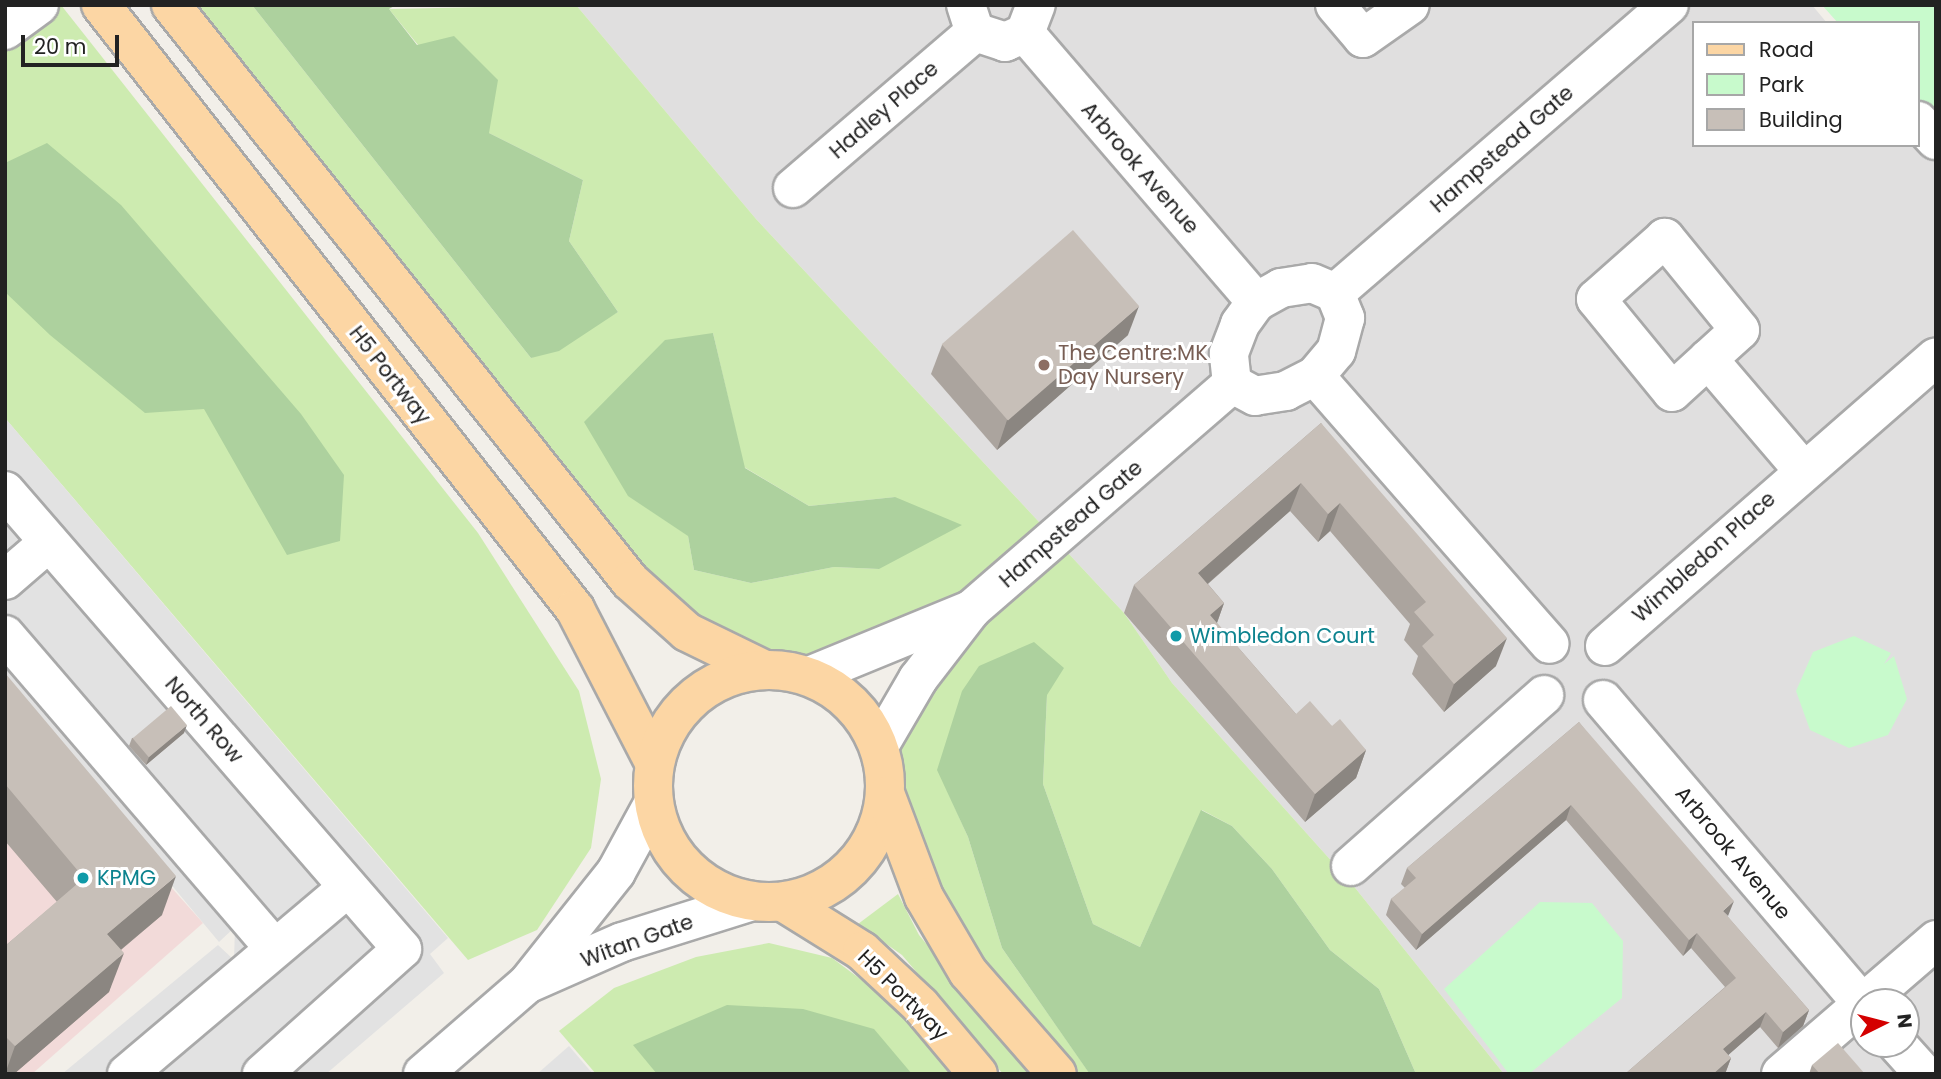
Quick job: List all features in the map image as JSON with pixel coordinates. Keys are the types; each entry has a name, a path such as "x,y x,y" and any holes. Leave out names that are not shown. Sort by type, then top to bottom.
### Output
{"main road":[{"name":"H5 Portway","path":"101,5 575,609 654,762"},
{"path":"171,5 630,581 687,632 763,669 809,676 847,700 863,716 879,746 886,796 924,897 968,972 1057,1074"},
{"path":"763,669 726,677 693,697 668,726 654,762 653,804 665,839 685,869 715,891 767,903 822,891 854,867 876,835 886,796"},
{"name":"H5 Portway","path":"767,903 862,951 920,1005 978,1074"}],"street":[{"path":"5,30 39,5"},
{"path":"1335,5 1363,38 1410,5"},
{"name":"Hampstead Gate","path":"1335,293 1668,5"},
{"path":"970,18 994,42 1030,19"},
{"name":"Hadley Place","path":"793,188 970,18"},
{"name":"Arbrook Avenue","path":"1030,19 1256,302"},
{"path":"1920,123 1936,140"},
{"path":"1312,283 1335,293 1345,318 1336,351 1315,376 1286,391 1255,396 1232,384 1228,353 1240,324 1256,302 1281,288 1312,283"},
{"name":"Wimbledon Place","path":"1605,646 1802,469 1936,357"},
{"path":"1708,359 1802,469"},
{"path":"1315,376 1550,644"},
{"name":"Hampstead Gate","path":"879,746 918,679 972,609 1232,384"},
{"name":"North Row","path":"5,491 402,949 262,1074"},
{"path":"5,580 49,542"},
{"name":"Hampstead Gate","path":"809,676 972,609"},
{"path":"1575,634 1605,646 1614,678 1603,700 1589,709 1573,711 1556,706 1544,695 1538,668 1550,644 1575,634"},
{"path":"5,635 274,948"},
{"path":"1351,866 1544,695"},
{"name":"Arbrook Avenue","path":"1603,700 1850,990"},
{"name":"Witan Gate","path":"423,1074 527,984 616,872 653,804"},
{"path":"127,1074 348,887"},
{"name":"Witan Gate","path":"527,984 622,942 767,903"},
{"path":"1882,988 1936,940"},
{"path":"1781,1074 1850,1016"},
{"path":"1909,1058 1923,1074"}],"shaded area":[{"path":"576,5 1812,5 1825,21 1692,21 1692,147 1920,146 1936,153 1936,1074 1504,1074 1352,884 1172,683 1124,613 756,219"},
{"path":"5,418 448,938 430,954 444,973 326,1074 62,1074 218,945 234,960 235,927 219,942 5,685"},
{"path":"5,701 203,923 32,1074 5,1074"},
{"path":"569,1046 593,1074 537,1074"}],"green space":[{"path":"5,5 61,5 478,533 579,691 601,779 591,848 537,930 468,960 5,418"},
{"path":"172,5 252,5 531,358 618,312 569,241 583,180 489,133 389,9 576,5 756,219 1124,613 1172,683 1352,884 1504,1074 1416,1074 1379,989 1330,950 1272,869 1232,826 1202,810 1140,947 1093,924 1043,784 1047,695 938,770 968,837 1002,948 1090,1074 1057,1074 968,972 886,796 879,746 971,611 809,676 763,669 687,632","holes":["713,333 744,467 809,506 895,497 879,569 834,567 751,583 694,570 688,536"]},
{"path":"252,5 396,5 389,9 417,45 454,36 498,80 489,133 583,180 569,241 618,312 559,351 531,358"},
{"path":"1822,5 1936,5 1936,135 1920,117 1920,21 1836,21"},
{"path":"47,143 121,205 301,414 344,475 340,541 287,555 204,409 145,413 50,335 5,292 5,163"},
{"path":"713,333 745,468 809,506 895,497 962,525 879,569 834,567 751,583 694,570 688,536 628,496 584,422 665,340"},
{"path":"1854,636 1891,653 1884,664 1894,656 1907,699 1888,735 1849,748 1810,730 1796,691 1813,652"},
{"path":"1034,642 1064,668 1047,695 1043,784 1093,924 1140,947 1201,810 1232,826 1272,869 1330,950 1379,989 1416,1074 1089,1073 1002,948 968,837 937,770 962,691 979,666"},
{"path":"898,894 919,935 1034,1074 1003,1074 902,955 858,924"},
{"path":"1540,902 1592,903 1623,941 1622,998 1529,1074 1509,1074 1444,989"},
{"path":"769,943 832,958 902,1010 959,1074 596,1074 559,1031 614,988 696,957"},
{"path":"727,1005 803,1009 874,1029 912,1074 657,1074 633,1045"}],"building":[{"path":"1073,230 1139,306 1008,420 942,344"},
{"path":"1321,423 1507,638 1454,684 1422,646 1434,635 1414,612 1426,602 1340,503 1328,514 1301,483 1198,573 1224,603 1210,615 1296,714 1310,701 1332,726 1340,719 1366,750 1315,794 1134,585"},
{"path":"5,673 176,876 107,934 124,953 15,1046 5,1036 5,946 84,878 5,784"},
{"path":"171,706 187,725 149,757 133,738"},
{"path":"1579,722 1734,901 1723,911 1809,1010 1783,1032 1766,1012 1723,1049 1731,1058 1713,1074 1625,1074 1736,978 1697,933 1689,940 1571,805 1422,934 1391,899 1416,878 1407,868"},
{"path":"1838,1043 1865,1074 1820,1074 1812,1065"}],"place":[{"name":"The Centre:MK Day Nursery","path":"1044,365"},
{"name":"Wimbledon Court","path":"1176,636"},
{"name":"KPMG","path":"83,878"}]}
